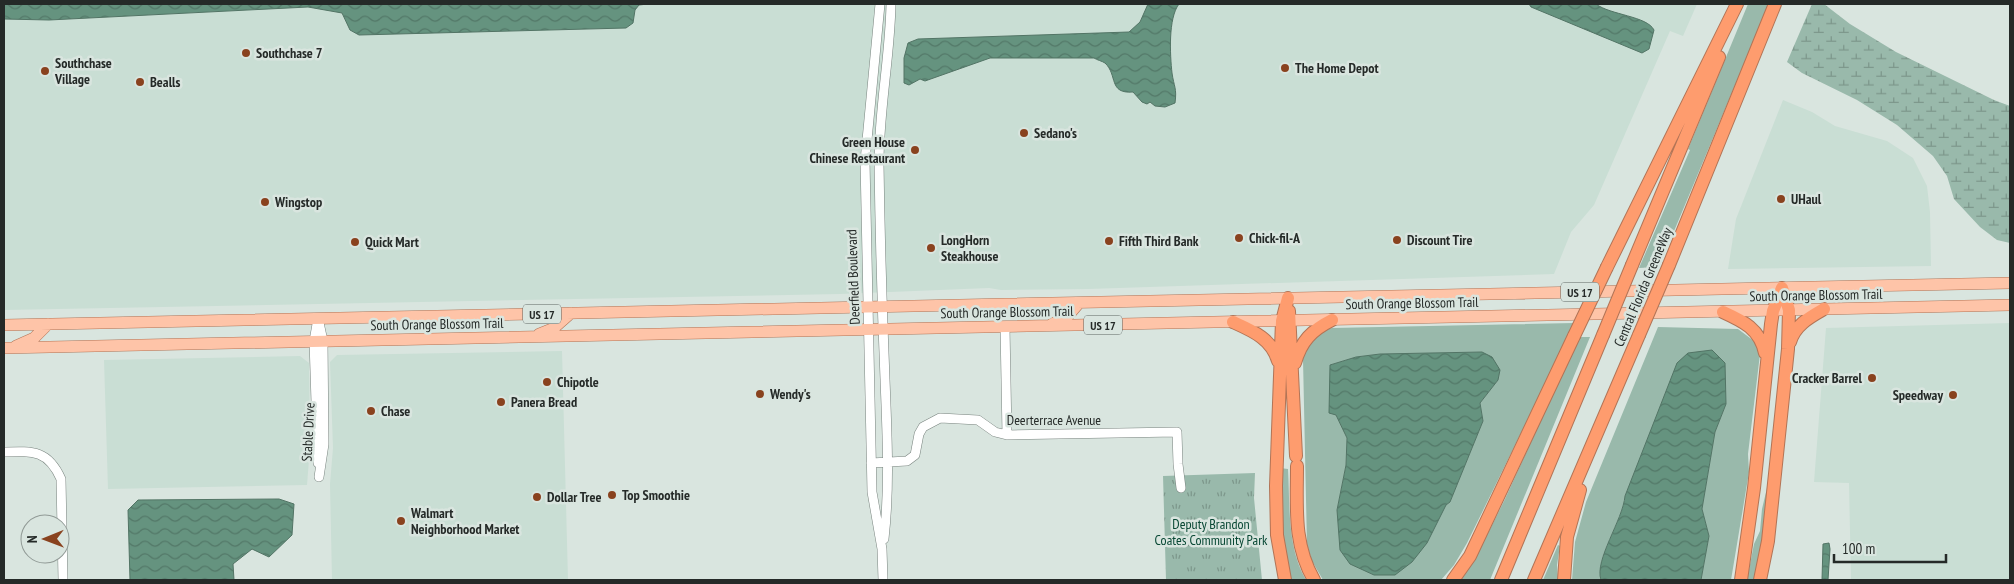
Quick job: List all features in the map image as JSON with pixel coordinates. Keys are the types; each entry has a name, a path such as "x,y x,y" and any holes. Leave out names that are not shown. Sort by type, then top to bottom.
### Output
{"highway":[{"path":"1453,580 1470,556 1607,267 1737,4"},
{"name":"Central Florida GreeneWay","path":"1501,580 1741,4"},
{"name":"Central Florida GreeneWay","path":"1534,580 1669,265 1775,4"},
{"path":"1760,580 1768,541 1788,349 1790,310 1782,288"},
{"path":"1741,580 1754,488 1766,358 1773,310 1782,288"},
{"path":"1285,580 1277,535 1276,486 1279,363 1288,298"},
{"path":"1788,349 1792,334 1800,325 1824,309"},
{"path":"1723,312 1745,322 1759,336 1766,358"},
{"path":"1293,373 1298,352 1304,341 1315,330 1332,320"},
{"path":"1286,321 1293,373 1297,529 1300,549 1306,566 1314,580"},
{"path":"1233,322 1258,334 1271,345 1279,363"},
{"path":"1564,580 1567,537 1577,499 1639,335"}],"main road":[{"name":"South Orange Blossom Trail","path":"4,325 2010,283"},
{"path":"1048,326 1067,317 1079,303"},
{"name":"South Orange Blossom Trail","path":"7,348 2010,305"},
{"path":"531,337 554,328 571,313"},
{"path":"7,348 34,338 48,324"}],"street":[{"name":"Deerfield Boulevard","path":"880,4 865,161 872,492 882,549 883,580"},
{"name":"Deerfield Boulevard","path":"882,549 888,502 888,463 879,161 881,112 891,4"},
{"path":"865,161 879,161"},
{"name":"Stable Drive","path":"318,318 318,341 318,477 324,444 318,341"},
{"path":"1006,327 1007,436"},
{"name":"Deerterrace Avenue","path":"871,463 907,461 915,455 919,434 923,426 940,418 978,420 995,432 1007,436 1177,432 1181,488"},
{"path":"4,452 32,451 42,455 55,466 62,479 63,580"}],"shaded area":[{"path":"171,4 1697,4 1683,36 1670,31 1594,205 1571,232 1554,274 1088,289 1001,290 989,288 840,294 4,310 4,7"},
{"path":"1783,100 1812,112 1835,126 1887,141 1913,158 1927,186 1930,212 1931,266 1728,269 1736,219"},
{"path":"2010,323 2010,580 1851,580 1849,483 1814,482 1826,328"},
{"path":"562,351 568,580 332,580 330,484 333,448 330,362 337,355"},
{"path":"300,356 309,363 310,447 307,485 108,489 104,360"}],"green space":[{"path":"1748,4 1769,4 1659,267 1639,268 1690,150 1688,149"},
{"path":"1812,4 1824,4 1850,24 1896,52 2010,106 2010,243 1997,240 1980,227 1954,199 1947,176 1933,156 1897,125 1857,100 1802,73 1787,62"},
{"path":"1575,323 1467,543 1454,565 1441,580 1323,580 1312,561 1307,545 1303,351 1321,331 1332,328","holes":["1482,352 1498,380 1480,403 1483,421 1450,502 1446,505 1337,510 1346,465 1347,438 1336,414 1330,365 1356,357 1380,354"]},
{"path":"1658,327 1738,329 1754,341 1760,354 1748,454 1749,472 1731,580 1701,580 1709,536 1702,509 1715,432 1726,404 1625,496 1602,561 1601,580 1572,580 1575,542 1586,502"},
{"path":"1579,337 1590,337 1490,580 1461,580 1477,555 1505,499"},
{"path":"1280,468 1288,469 1292,540 1295,554 1306,580 1288,580 1282,552"},
{"name":"Deputy Brandon Coates Community Park","path":"1255,473 1254,498 1262,580 1166,580 1163,476"},
{"path":"1767,488 1764,529 1755,580 1747,580 1754,544 1760,531 1762,509"},
{"path":"1558,545 1560,546 1557,565 1558,580 1543,580"}],"water":[{"path":"4,4 648,4 639,5 635,10 633,23 626,28 359,35 350,30 342,13 308,7 49,20 4,19"},
{"path":"1148,4 1179,4 1175,10 1171,27 1170,47 1175,103 1165,107 1155,106 1150,102 1147,104 1142,102 1133,92 1120,90 1114,83 1109,68 1105,63 1094,58 990,58 925,81 920,79 909,85 904,83 904,58 908,43 918,39 1129,32 1140,22"},
{"path":"1529,4 1596,4 1610,11 1644,22 1654,30 1649,49 1642,53 1531,7"},
{"path":"1712,350 1725,363 1726,404 1715,432 1702,509 1709,536 1701,580 1601,580 1600,572 1605,551 1677,363 1688,353"},
{"path":"1482,352 1492,357 1500,370 1498,380 1480,403 1483,421 1450,502 1446,505 1427,543 1412,562 1395,575 1374,575 1350,564 1340,550 1337,510 1346,465 1347,438 1336,415 1329,413 1330,365 1356,357 1380,354"},
{"path":"279,499 294,504 292,535 269,557 252,549 233,564 234,580 130,580 128,510 138,500"},
{"path":"1829,543 1828,580 1822,580 1823,544"}],"place":[{"name":"Southchase 7","path":"246,53"},
{"name":"The Home Depot","path":"1285,68"},
{"name":"Southchase Village","path":"45,71"},
{"name":"Bealls","path":"140,82"},
{"name":"Sedano's","path":"1024,133"},
{"name":"Green House Chinese Restaurant","path":"915,150"},
{"name":"UHaul","path":"1781,199"},
{"name":"Wingstop","path":"265,202"},
{"name":"Chick-fil-A","path":"1239,238"},
{"name":"Discount Tire","path":"1397,240"},
{"name":"Fifth Third Bank","path":"1109,241"},
{"name":"Quick Mart","path":"355,242"},
{"name":"LongHorn Steakhouse","path":"931,248"},
{"name":"Cracker Barrel","path":"1872,378"},
{"name":"Chipotle","path":"547,382"},
{"name":"Wendy's","path":"760,394"},
{"name":"Speedway","path":"1953,395"},
{"name":"Panera Bread","path":"501,402"},
{"name":"Chase","path":"371,411"},
{"name":"Top Smoothie","path":"612,495"},
{"name":"Dollar Tree","path":"537,497"},
{"name":"Walmart Neighborhood Market","path":"401,521"}]}
